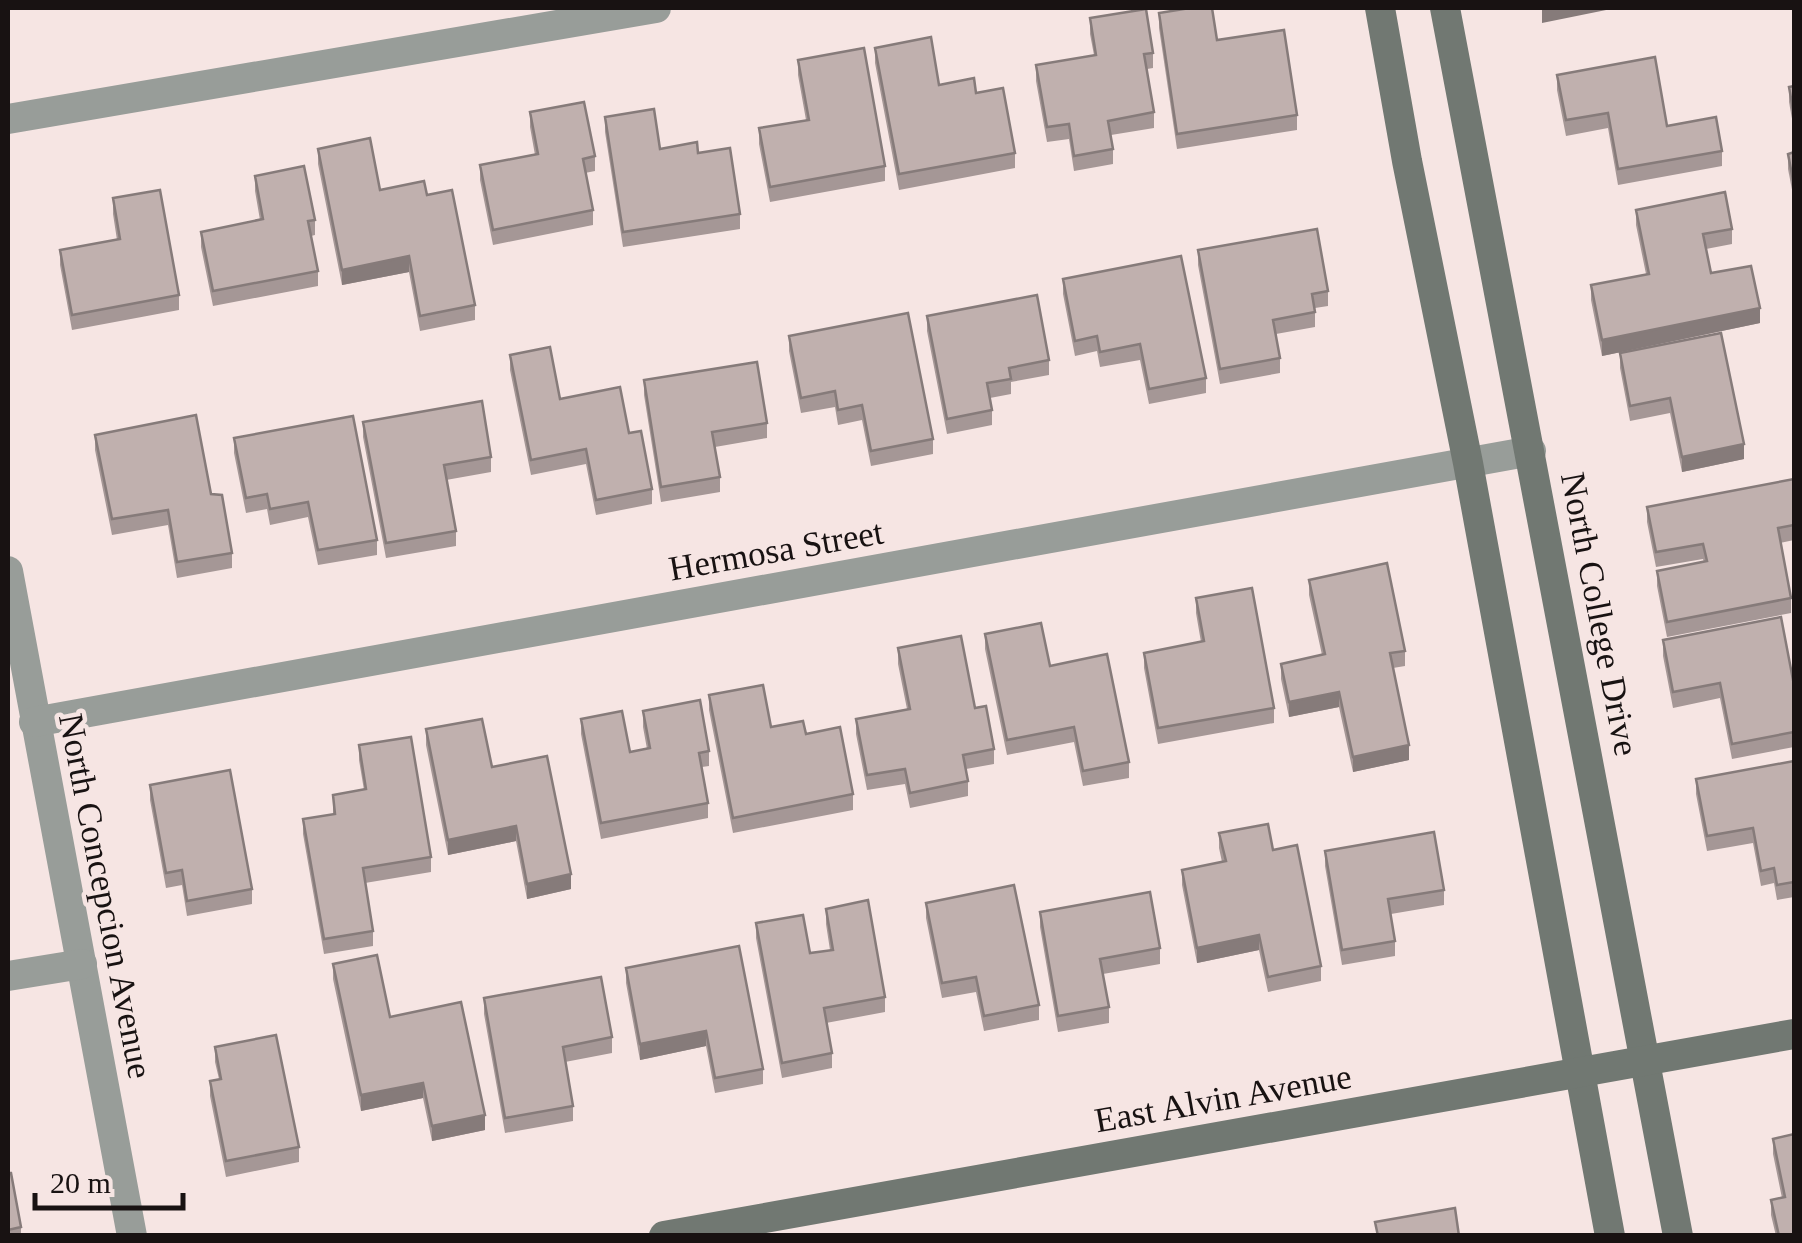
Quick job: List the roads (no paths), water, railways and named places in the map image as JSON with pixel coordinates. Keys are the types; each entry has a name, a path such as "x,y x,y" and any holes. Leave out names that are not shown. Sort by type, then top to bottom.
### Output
{"street":[{"path":"8,118 656,8"},
{"path":"1380,8 1610,1236"},
{"name":"North College Drive","path":"1445,8 1678,1236"},
{"name":"Hermosa Street","path":"34,722 1531,451"},
{"name":"North Concepcion Avenue","path":"8,571 132,1236"},
{"path":"8,976 82,964"},
{"name":"East Alvin Avenue","path":"664,1236 1794,1034"}]}
